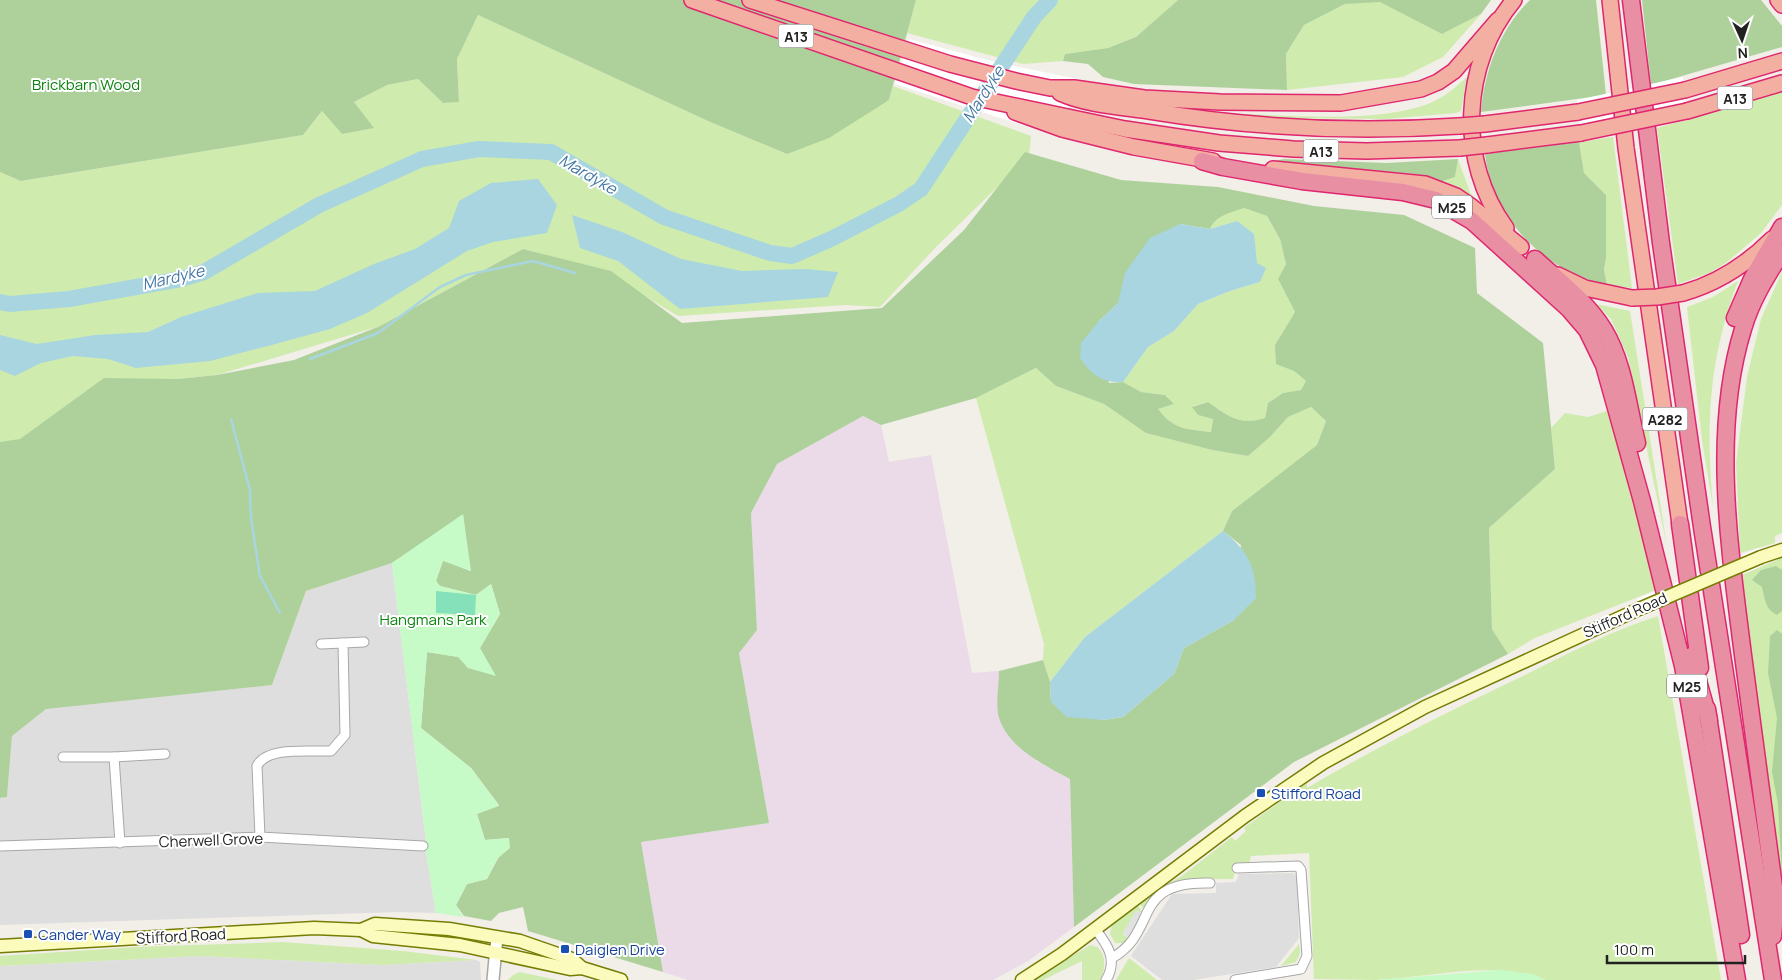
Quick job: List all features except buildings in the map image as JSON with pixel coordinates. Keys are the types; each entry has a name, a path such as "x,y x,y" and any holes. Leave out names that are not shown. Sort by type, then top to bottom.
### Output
{"highway":[{"name":"A13","path":"692,0 899,72 998,104 1025,117 1256,147 1367,151 1460,148 1487,145 1581,133 1687,111 1782,83"},
{"name":"A13","path":"750,0 981,73 1198,119 1276,127 1351,130 1459,126 1578,112 1685,90 1782,61"},
{"path":"1509,0 1480,62 1473,97 1471,128 1477,165 1488,197 1497,215 1521,247"},
{"path":"1073,93 1220,102 1341,103 1421,89 1447,76 1462,64 1514,0"},
{"name":"A282","path":"1610,0 1626,148 1680,524"},
{"name":"M25","path":"1631,0 1660,233 1699,509 1728,707 1773,980"},
{"path":"1778,0 1782,4"},
{"path":"1064,123 1134,147 1202,161 1425,184 1456,196 1558,275 1585,288 1632,298 1683,293 1712,283 1736,269 1759,252 1782,227"},
{"name":"M25","path":"1202,161 1223,167 1292,179 1403,192 1436,200 1460,212 1472,221 1569,310 1587,330 1604,365 1642,501 1683,666 1737,980"},
{"name":"M25","path":"1749,826 1722,535 1718,470 1719,412 1727,351 1737,313 1752,279 1782,227"},
{"name":"M25","path":"1770,958 1776,902 1730,550 1727,461 1731,391 1742,330 1760,286 1782,252"},
{"name":"M25","path":"1535,259 1592,313 1604,330 1614,351 1670,584 1708,720"},
{"name":"M25","path":"1680,524 1748,980"}],"main road":[{"name":"Stifford Road","path":"1022,980 1094,930 1245,816 1340,753 1425,707 1638,609 1782,550"},
{"name":"Stifford Road","path":"361,930 375,924 414,926 497,937 520,941 572,959 582,968"},
{"name":"Stifford Road","path":"0,946 314,928 361,930 374,936 460,946 570,969 582,968 621,980"}],"street":[{"path":"321,644 364,642"},
{"path":"260,837 257,766 261,759 270,753 331,751 346,735 343,643"},
{"path":"63,757 165,754"},
{"path":"114,757 120,843"},
{"name":"Cherwell Grove","path":"0,846 260,837 423,846"},
{"path":"1235,980 1301,969 1307,956 1302,870 1298,866 1237,868"},
{"path":"1112,958 1126,948 1161,893 1182,885 1210,883"},
{"path":"1094,930 1109,950 1112,958 1111,970 1106,980"},
{"path":"493,980 494,953 497,937"}],"shaded area":[{"path":"863,416 881,425 889,462 931,455 972,673 999,671 998,712 1036,761 1070,779 1074,927 1028,961 993,980 688,980 663,972 641,842 769,823 739,653 757,630 751,513 777,464"},
{"path":"392,563 426,852 436,913 396,912 0,925 0,798 7,797 12,736 46,708 272,685 306,591"},
{"path":"1294,873 1297,877 1299,938 1276,967 1193,980 1162,980 1131,956 1172,894 1216,893 1216,883 1236,882 1239,874"},
{"path":"1136,911 1143,913 1128,938 1123,933"},
{"path":"201,956 382,965 476,960 480,962 481,980 0,980 0,966"}],"green space":[{"name":"Brickbarn Wood","path":"0,0 916,0 889,100 829,138 787,154 708,121 478,15 457,59 459,102 443,103 418,79 387,85 354,102 374,128 342,134 322,111 303,135 21,181 0,172"},
{"path":"916,0 1178,0 1136,37 1108,48 1065,54 1063,61 1023,64 907,33"},
{"path":"1178,0 1491,0 1481,14 1442,34 1380,2 1345,4 1304,25 1286,54 1287,90 1134,84 1103,77 1088,64 1063,61 1065,54 1108,48 1136,37"},
{"path":"1530,0 1596,0 1606,95 1481,112 1486,81 1495,52 1510,24"},
{"path":"1642,0 1761,0 1782,26 1782,47 1651,85"},
{"path":"1380,1 1442,34 1481,14 1443,57 1403,77 1287,90 1286,54 1304,25 1345,4"},
{"path":"478,15 708,121 787,154 889,100 893,86 1031,136 1029,156 936,247 880,307 845,305 678,316 602,270 523,249 380,326 217,375 178,379 21,442 0,445 0,172 22,181 303,135 322,111 342,134 373,128 354,102 387,85 418,79 443,103 459,101 457,59"},
{"path":"1467,77 1461,111 1456,113 1386,119 1276,118 1224,113 1322,117 1397,112 1419,107 1439,99"},
{"path":"1782,92 1782,205 1761,233 1726,263 1709,273 1678,284 1657,128"},
{"path":"1613,137 1632,288 1607,285 1604,270 1606,258 1606,195 1584,173 1579,142"},
{"path":"1579,142 1584,173 1606,195 1606,258 1604,270 1607,285 1584,278 1562,268 1525,239 1499,200 1490,178 1485,154"},
{"path":"1025,152 1121,180 1218,187 1314,206 1404,215 1475,248 1477,293 1543,343 1555,469 1489,528 1492,629 1508,654 1294,762 1074,927 1070,779 1026,753 1002,726 998,714 997,698 999,671 1043,660 1050,682 1051,702 1103,720 1123,717 1174,674 1184,648 1234,620 1241,545 1223,531 1232,511 1317,445 1326,421 1311,407 1288,417 1269,438 1248,456 1212,450 1146,433 1104,404 1056,386 1036,368 976,398 881,425 863,416 777,464 751,513 757,630 739,653 769,823 641,842 663,972 528,931 523,907 499,913 491,921 464,916 456,905 467,884 487,879 509,838 485,840 477,814 499,805 471,768 421,728 427,652 459,657 468,668 500,614 491,584 476,595 440,586 436,581 443,560 470,571 463,515 392,563 306,591 272,685 46,709 12,736 7,797 0,798 0,442 20,439 104,378 178,379 217,375 294,360 380,326 523,249 611,271 682,323 882,308 964,230","holes":["1244,208 1267,216 1280,239 1286,264 1278,279 1295,312 1275,345 1276,364 1294,371 1306,381 1301,390 1283,393 1268,403 1265,418 1256,420 1248,421 1235,418 1208,402 1192,407 1198,415 1213,419 1211,432 1187,429 1170,421 1158,409 1174,404 1165,395 1141,392 1123,382 1109,383 1099,321 1118,303 1180,224 1210,229 1220,218"]},
{"path":"1284,159 1387,163 1458,159 1455,177 1440,182 1424,175 1275,161"},
{"path":"1458,159 1470,192 1478,203 1440,182 1455,177"},
{"path":"1244,208 1267,216 1280,239 1286,264 1278,279 1295,312 1275,345 1294,371 1306,381 1301,390 1283,393 1268,403 1265,418 1248,421 1241,420 1228,415 1208,402 1193,406 1198,415 1213,418 1211,432 1181,427 1169,421 1157,409 1173,404 1165,395 1141,392 1123,382 1148,347 1174,331 1198,304 1230,291 1260,282 1257,263 1237,221 1210,229 1220,217"},
{"path":"1782,272 1782,533 1775,536 1775,543 1740,553 1736,463 1747,377 1761,319"},
{"path":"1738,281 1720,338 1712,393 1710,448 1713,507 1702,440 1687,307 1713,297"},
{"path":"1596,304 1630,311 1667,547 1628,357 1611,319"},
{"path":"1036,368 1056,386 1104,404 1146,433 1212,450 1248,456 1269,438 1288,417 1311,407 1326,421 1317,445 1232,511 1223,531 1085,637 1050,682 1043,660 1044,644 976,398"},
{"path":"1607,411 1624,459 1658,589 1535,638 1508,654 1492,629 1489,528 1555,469 1551,428 1565,413 1588,417"},
{"name":"Hangmans Park","path":"463,514 471,571 443,561 436,581 440,586 476,595 491,584 500,614 480,648 496,676 468,668 458,657 427,652 421,728 471,768 499,806 477,814 485,840 509,838 510,848 497,859 487,879 467,884 456,905 463,917 436,913 426,852 392,563"},
{"path":"1782,555 1782,878 1741,575 1777,560 1777,557"},
{"path":"1776,566 1782,570 1782,611 1777,615 1768,607 1762,587 1752,580 1761,570"},
{"path":"436,591 476,595 475,615 436,613"},
{"path":"1658,616 1721,980 1545,980 1527,974 1484,970 1395,979 1314,979 1309,853 1251,856 1250,861 1246,865 1237,865 1233,879 1192,880 1171,884 1155,893 1145,910 1139,903 1152,892 1182,876 1232,837 1235,841 1246,831 1244,828 1307,782 1307,788 1468,702 1589,643"},
{"path":"1777,630 1782,634 1782,878 1778,804 1772,772 1777,718 1768,673 1770,636"},
{"path":"1137,904 1143,913 1137,911 1123,934 1128,938 1125,943 1115,943 1110,934 1112,924"},
{"path":"283,942 403,951 476,960 382,965 201,956 0,966 0,956 136,947"},
{"path":"1299,944 1300,953 1296,962 1281,966"},
{"path":"1090,945 1097,947 1104,958 1101,980 1082,980 1082,961 1043,980 1034,980"},
{"path":"1129,958 1157,980 1116,980"},
{"path":"1500,970 1533,974 1545,980 1376,980"},
{"path":"520,972 557,980 508,980"}],"water":[{"path":"538,179 557,205 547,233 493,242 467,251 367,313 330,329 210,361 136,368 108,359 73,356 41,363 15,376 0,370 0,335 37,344 95,335 148,332 181,317 258,293 315,291 374,264 415,249 449,228 459,201 491,183"},
{"path":"572,215 622,232 681,259 742,271 805,269 838,272 828,297 680,309 618,261 580,248"},
{"path":"1237,221 1254,234 1257,263 1266,268 1260,282 1230,291 1198,304 1174,331 1148,347 1123,382 1109,381 1093,373 1080,358 1081,343 1099,321 1118,303 1125,273 1150,238 1180,224 1210,229"},
{"path":"1223,531 1239,545 1249,560 1256,587 1256,598 1234,620 1184,648 1174,674 1123,717 1103,720 1067,717 1051,702 1050,682 1085,637"}],"pier":[{"path":"909,39 995,62 1077,79 1059,137 895,84"},
{"path":"1683,77 1688,120 1582,142 1577,100"},
{"path":"1759,548 1762,566 1640,618 1637,599"}],"waterway":[{"name":"Mardyke","path":"0,302 10,304 69,299 181,279 204,272 319,205 422,159 479,149 551,152 664,217 770,253 792,256 831,239 899,204 921,189 1034,17 1050,0"},
{"path":"310,359 378,333 440,287 466,275 533,261 575,273"},
{"path":"231,419 250,490 251,518 260,576 280,613"}],"place":[{"name":"Stifford Road","path":"1261,793"},
{"name":"Cander Way","path":"28,934"},
{"name":"Daiglen Drive","path":"565,949"}]}
